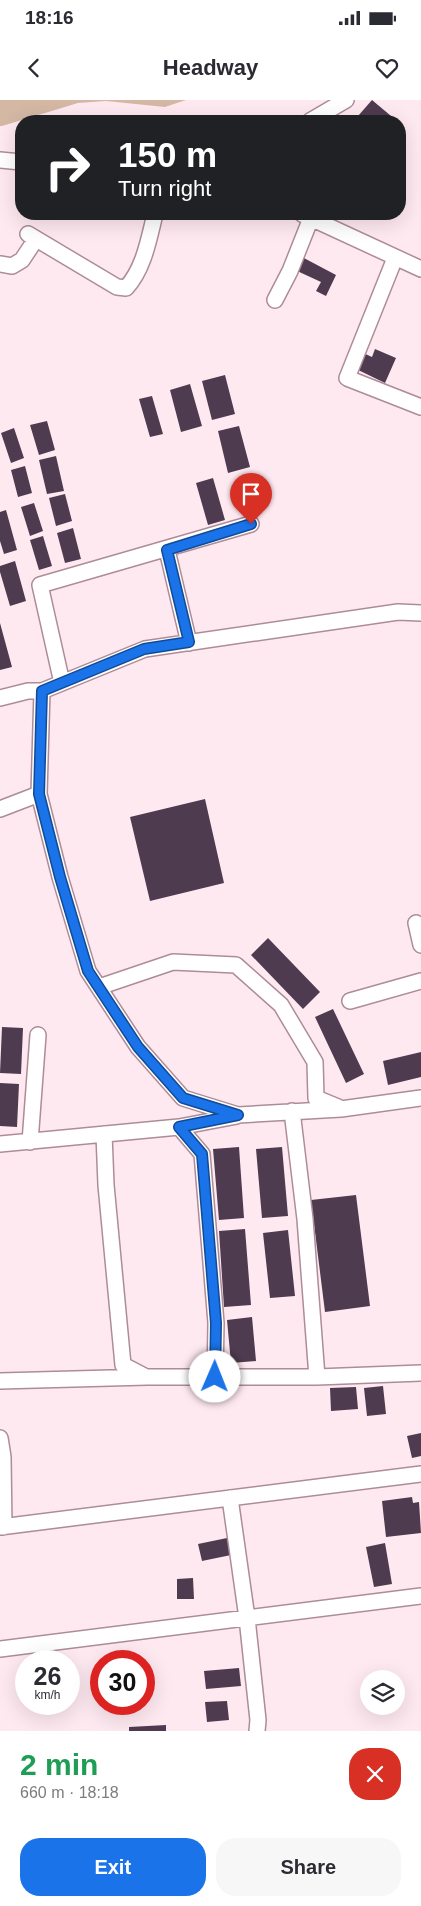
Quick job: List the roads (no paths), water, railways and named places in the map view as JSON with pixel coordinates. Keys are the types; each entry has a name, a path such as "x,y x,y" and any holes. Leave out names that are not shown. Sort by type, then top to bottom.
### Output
{"street":[{"path":"320,115 346,100"},
{"path":"0,160 15,161"},
{"path":"0,264 12,266 22,260 32,236 117,287 126,288 132,282 140,265 153,220"},
{"path":"275,300 290,271 305,220"},
{"path":"314,220 421,269"},
{"path":"395,258 347,378 421,407"},
{"path":"62,683 40,585 167,550 251,524"},
{"path":"167,550 189,642"},
{"path":"0,698 28,691 42,691 144,649 398,612 421,612"},
{"path":"42,691 39,794 60,877 88,971 138,1047 183,1098 238,1115"},
{"path":"0,809 39,794"},
{"path":"416,923 421,945"},
{"path":"99,987 173,962 236,965 281,1005 291,1021 315,1062 316,1098 341,1109"},
{"path":"350,1000 421,981"},
{"path":"30,1142 38,1035"},
{"path":"0,1144 179,1127 238,1115 341,1109 421,1098"},
{"path":"292,1111 305,1219 317,1377"},
{"path":"179,1127 202,1154 216,1323 215,1377"},
{"path":"104,1134 106,1185 123,1365 147,1378"},
{"path":"0,1381 317,1377 421,1372"},
{"path":"0,1438 3,1457 2,1527 421,1474"},
{"path":"230,1498 248,1618 258,1720 257,1731"},
{"path":"0,1649 421,1596"}]}
